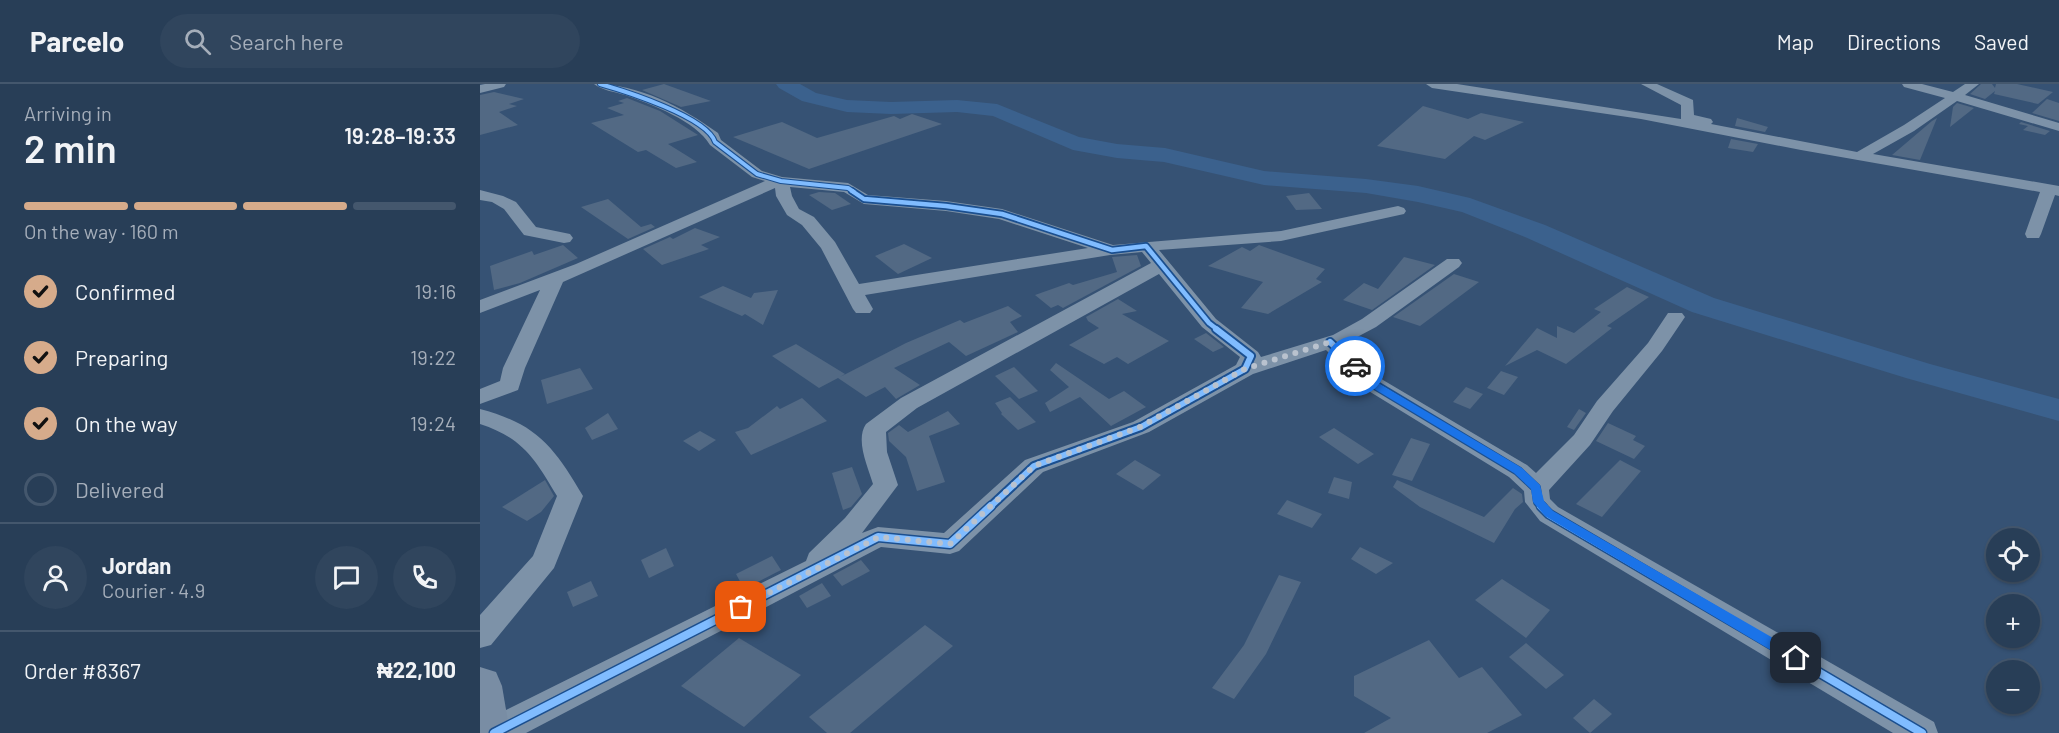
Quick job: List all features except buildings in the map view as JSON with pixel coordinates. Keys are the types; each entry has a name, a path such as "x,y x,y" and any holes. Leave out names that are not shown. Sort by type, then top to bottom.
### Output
{"street":[{"path":"480,89 500,84"},
{"path":"600,84 635,93 697,123 713,136 715,142 757,174 781,181 848,188 864,199 946,206 1002,214 1112,250"},
{"path":"1432,84 1641,115 2054,190 2033,234"},
{"path":"1647,84 1688,103 1687,118 1716,124 1739,134"},
{"path":"1908,84 2058,126"},
{"path":"1860,156 1956,97 1973,84"},
{"path":"480,308 555,279 759,188 781,181"},
{"path":"781,181 784,196 793,212 808,221 829,246 863,309"},
{"path":"480,195 496,197 516,209 530,231 564,238"},
{"path":"852,291 1112,250 1281,236 1398,212"},
{"path":"1146,246 1209,323 1251,356 1245,369"},
{"path":"494,733 879,537 950,544 1034,466 1140,427 1245,369 1330,342 1369,323 1453,263"},
{"path":"803,576 854,525 886,485 875,452 874,429 909,403 1163,264"},
{"path":"480,397 510,384 514,368 555,279"},
{"path":"1536,488 1582,440 1605,406 1654,347 1675,317"},
{"path":"1330,342 1375,385 1518,471 1536,488 1538,502 1549,514 1922,733"},
{"path":"480,416 510,426 543,452 570,496 544,561 480,636"},
{"path":"480,686 487,733"}],"waterway":[{"path":"786,84 809,97 847,106 891,108 957,106 997,110 1073,143 1117,151 1165,155 1264,178 1366,186 1418,194 1470,206 1535,231 1703,305 1918,371 2059,410"}],"cycle path":[{"path":"494,733 878,537 950,544 1034,466 1141,427 1245,369 1251,356 1209,323 1146,246 1112,250 1002,214 946,206 864,199 848,188 781,181 757,174 715,142 713,136 687,118 645,98 600,84"},
{"path":"1330,342 1375,385 1518,471 1536,488 1538,502 1549,514 1922,733"}],"way so far":[{"path":"741,607 879,537 950,544 1034,466 1140,427 1245,369 1330,342 1355,366"}],"route":[{"path":"1355,366 1375,385 1518,471 1536,488 1538,502 1549,514 1796,658"}]}
